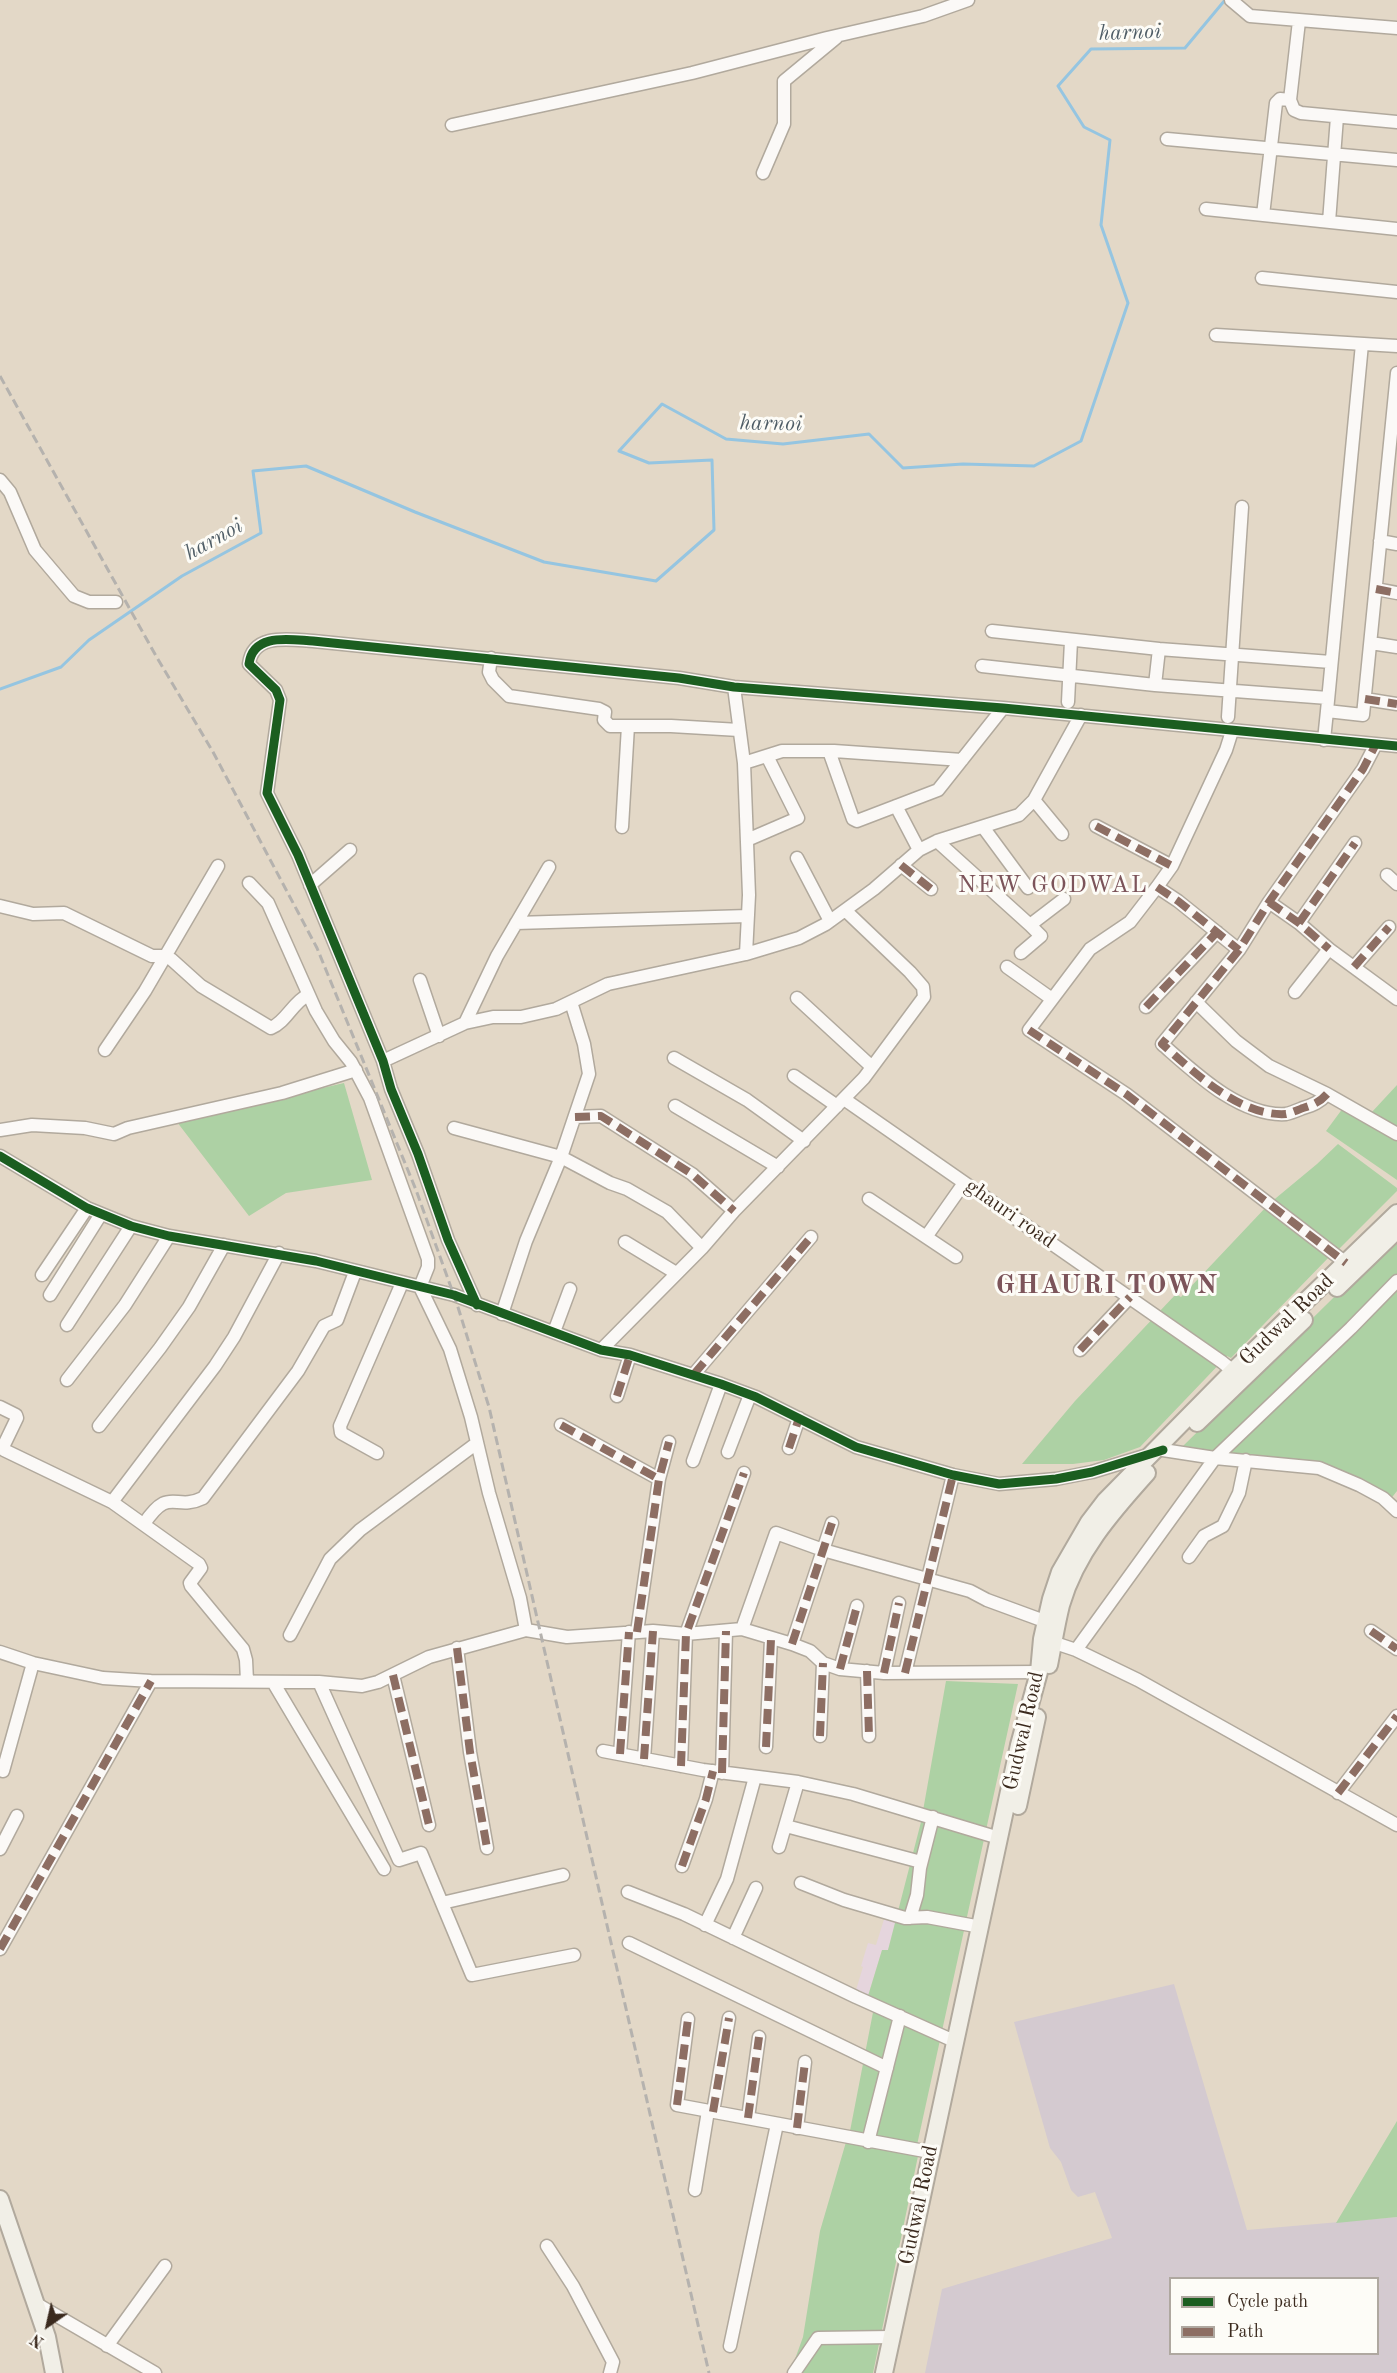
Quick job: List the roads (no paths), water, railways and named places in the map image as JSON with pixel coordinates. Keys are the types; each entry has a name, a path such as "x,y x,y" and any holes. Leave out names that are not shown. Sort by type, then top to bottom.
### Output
{"main road":[{"name":"Gudwal Road","path":"884,2373 1019,1745 1048,1640 1073,1574 1088,1545 1161,1450 1233,1371 1397,1213"},
{"name":"Gudwal Road","path":"895,2373 1048,1640 1047,1622 1051,1599 1060,1572 1073,1548 1105,1501 1397,1230"},
{"path":"0,2199 48,2337 54,2373"}],"street":[{"path":"452,125 692,73 923,16 968,0"},
{"path":"1231,0 1250,16 1397,28"},
{"path":"1299,21 1290,100 1294,110 1301,113 1397,122"},
{"path":"763,172 784,124 784,81 839,35"},
{"path":"1263,215 1275,103 1280,99 1290,100"},
{"path":"1329,222 1337,117"},
{"path":"1167,139 1397,160"},
{"path":"1206,209 1397,229"},
{"path":"1262,278 1397,292"},
{"path":"1216,335 1397,346"},
{"path":"1324,740 1362,344"},
{"path":"982,666 1231,691 1327,705 1364,715 1380,541 1394,436 1397,379"},
{"path":"0,480 10,492 35,550 74,596 89,602 116,602"},
{"path":"1228,717 1242,507"},
{"path":"1380,541 1397,544"},
{"path":"1376,589 1397,593"},
{"path":"992,631 1071,641 1331,662"},
{"path":"477,1305 448,1240 418,1154 391,1089 383,1061 310,885 267,793 280,699 276,690 249,664 250,657 256,648 272,639 313,641 679,678 734,687 1003,708 1397,746"},
{"path":"1068,702 1071,641"},
{"path":"1371,643 1397,647"},
{"path":"1155,685 1159,649"},
{"path":"491,658 489,672 493,680 508,696 599,709 605,712 606,725 740,730"},
{"path":"734,687 744,763 748,916 746,954"},
{"path":"1365,699 1397,704"},
{"path":"829,751 854,819 857,820 938,790 1003,708"},
{"path":"383,1061 465,1023 494,1017 521,1017 556,1009 608,984 746,954 799,938 846,911 919,850 937,841 1019,815 1034,800 1081,715"},
{"path":"622,826 628,726"},
{"path":"1232,731 1226,750 1172,866 1130,922 1090,949 1029,1030 1126,1094 1346,1263"},
{"path":"1327,1094 1315,1104 1287,1114 1253,1108 1235,1101 1195,1074 1162,1044 1239,950 1269,902 1363,769 1376,744"},
{"path":"744,763 782,751 829,751 962,760"},
{"path":"747,840 798,818 767,756"},
{"path":"1034,800 1062,834"},
{"path":"896,806 919,850"},
{"path":"1096,826 1172,866"},
{"path":"983,827 1028,888"},
{"path":"937,841 1041,936 1021,952"},
{"path":"1299,923 1354,843"},
{"path":"310,885 350,850"},
{"path":"797,858 830,921"},
{"path":"901,864 931,889"},
{"path":"105,1050 165,956 218,866"},
{"path":"465,1023 497,956 549,867"},
{"path":"1387,875 1397,884"},
{"path":"249,883 268,903 308,995 334,1041 356,1070 379,1120 428,1259 428,1267 420,1287 450,1349 520,1598 526,1630"},
{"path":"1157,887 1239,950"},
{"path":"1030,925 1064,899"},
{"path":"1269,902 1397,999"},
{"path":"0,906 33,914 64,914 152,956 165,956 201,986 271,1028 276,1026 294,1004 308,995"},
{"path":"601,1350 702,1248 734,1211 840,1102 872,1067 924,997 923,987 910,972 846,911"},
{"path":"516,923 748,916"},
{"path":"1354,967 1389,927"},
{"path":"1146,1007 1217,932"},
{"path":"1295,992 1329,949"},
{"path":"1007,967 1052,999"},
{"path":"420,981 439,1036"},
{"path":"797,998 872,1067"},
{"path":"502,1314 526,1241 561,1157 586,1087 589,1063 571,1002"},
{"path":"1196,1002 1236,1041 1269,1066 1327,1094 1397,1134"},
{"path":"674,1058 747,1100 804,1141"},
{"path":"0,1130 32,1125 85,1128 114,1134 120,1133 128,1128 282,1093 356,1070"},
{"name":"ghauri road","path":"794,1076 840,1102 964,1183 1233,1371"},
{"path":"675,1106 778,1167"},
{"path":"575,1116 601,1116 692,1174 734,1211"},
{"path":"454,1128 561,1157 610,1183 627,1188 667,1212 702,1248"},
{"path":"0,1156 87,1208 131,1226 169,1236 279,1253 454,1295 601,1350 630,1355 722,1384 800,1418 856,1447 953,1475 999,1484 1056,1479 1092,1472 1161,1450 1318,1468 1383,1498 1397,1511"},
{"path":"926,1237 964,1183"},
{"path":"869,1199 956,1257"},
{"path":"42,1275 87,1208"},
{"path":"50,1295 101,1214"},
{"path":"67,1325 131,1226"},
{"path":"67,1380 125,1305 169,1236"},
{"path":"694,1374 811,1237"},
{"path":"625,1242 676,1273"},
{"path":"99,1426 189,1307 225,1245"},
{"path":"112,1502 215,1366 234,1337 279,1253"},
{"path":"144,1524 152,1511 162,1502 197,1501 203,1498 298,1371 324,1326 337,1320 355,1272"},
{"path":"1076,1650 1215,1458 1397,1281"},
{"path":"377,1453 340,1433 340,1426 402,1283"},
{"path":"554,1332 570,1289"},
{"path":"1080,1350 1130,1297"},
{"path":"617,1396 630,1355"},
{"path":"693,1461 722,1384"},
{"path":"728,1452 750,1395"},
{"path":"0,1407 16,1415 17,1418 3,1447 4,1450 112,1502 199,1564 201,1568 190,1586 243,1649 248,1681"},
{"path":"789,1448 800,1418"},
{"path":"561,1425 659,1479"},
{"path":"620,1754 633,1632 659,1479 669,1442"},
{"path":"290,1635 336,1551 360,1530 477,1443"},
{"path":"1189,1557 1203,1536 1223,1526 1239,1493 1246,1460"},
{"path":"681,1766 686,1634 744,1473"},
{"path":"905,1672 953,1475"},
{"path":"792,1644 832,1523"},
{"path":"742,1629 776,1533 823,1550 970,1592 1047,1622"},
{"path":"884,1673 899,1604"},
{"path":"840,1669 857,1606"},
{"path":"0,1652 33,1663 103,1678 151,1681 319,1682 362,1686 393,1675 429,1657 526,1630 567,1637 653,1631 686,1634 742,1629 792,1644 810,1652 823,1663 840,1669 884,1673 1039,1672"},
{"path":"644,1759 653,1631"},
{"path":"682,1866 717,1772 726,1631"},
{"path":"1371,1631 1397,1649"},
{"path":"766,1747 771,1639"},
{"path":"1048,1640 1076,1650 1138,1680 1397,1825"},
{"path":"457,1648 470,1752 487,1848"},
{"path":"3,1772 33,1663"},
{"path":"820,1736 823,1663"},
{"path":"867,1671 869,1736"},
{"path":"393,1675 429,1825"},
{"path":"0,1949 151,1681"},
{"path":"273,1682 384,1869"},
{"path":"319,1682 399,1860 421,1853 472,1976 574,1955"},
{"path":"1338,1793 1397,1716"},
{"path":"603,1751 717,1772 798,1782 853,1794 999,1838"},
{"path":"705,1924 727,1879 755,1778"},
{"path":"779,1847 798,1782"},
{"path":"0,1849 17,1816"},
{"path":"910,1918 933,1817"},
{"path":"786,1826 921,1862"},
{"path":"442,1903 563,1875"},
{"path":"801,1883 844,1900 910,1918 927,1917 981,1927"},
{"path":"733,1938 756,1888"},
{"path":"628,1892 705,1924 954,2041"},
{"path":"629,1943 887,2068"},
{"path":"868,2142 900,2016"},
{"path":"695,2190 729,2018"},
{"path":"688,2019 677,2105 930,2152"},
{"path":"748,2118 759,2037"},
{"path":"797,2128 805,2062"},
{"path":"730,2346 777,2124"},
{"path":"547,2246 573,2286 613,2362 610,2373"},
{"path":"107,2346 165,2266"},
{"path":"35,2303 154,2373"},
{"path":"794,2373 818,2338 892,2337"}],"waterway":[{"name":"harnoi","path":"0,689 61,667 89,640 182,576 261,533 253,471 306,466 415,512 544,562 656,581 714,530 712,460 649,463 619,451 662,404 726,439 783,444 869,434 903,468 963,464 1034,466 1081,441 1128,303 1101,225 1110,140 1084,127 1058,86 1091,49 1185,48 1225,0"}],"railway":[{"path":"0,376 156,656 213,752 317,948 416,1190 457,1304 489,1407 709,2373"}],"district":[{"name":"NEW GODWAL","path":"1053,886"},
{"name":"GHAURI TOWN","path":"1107,1286"}]}
